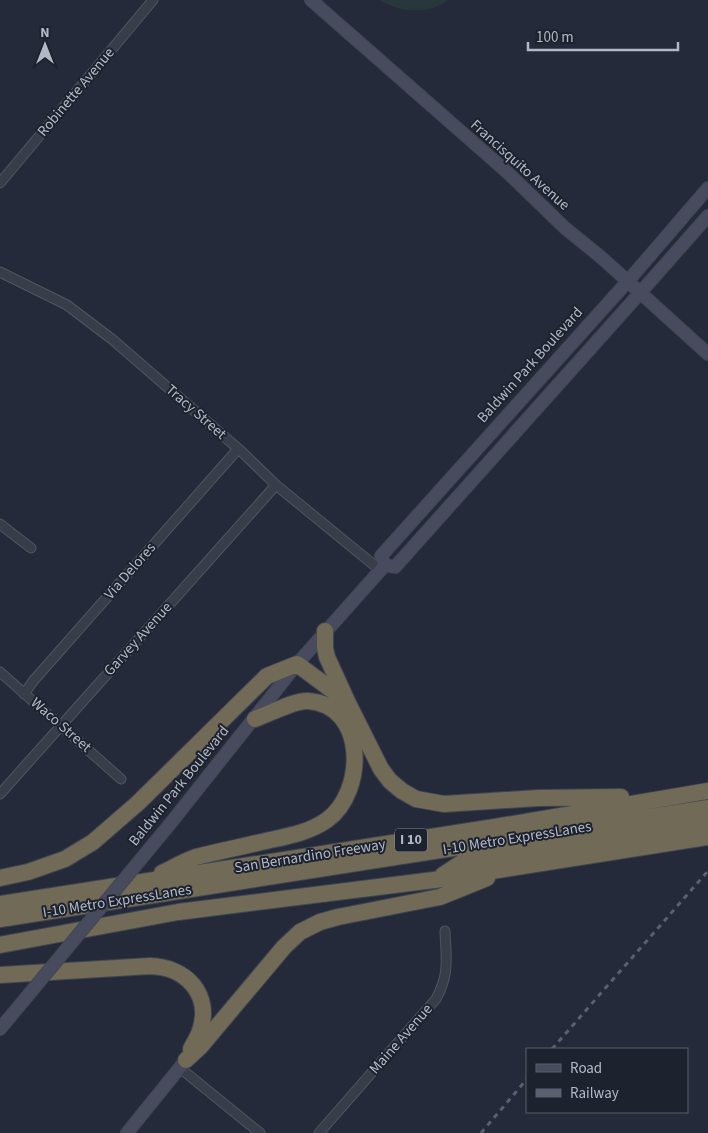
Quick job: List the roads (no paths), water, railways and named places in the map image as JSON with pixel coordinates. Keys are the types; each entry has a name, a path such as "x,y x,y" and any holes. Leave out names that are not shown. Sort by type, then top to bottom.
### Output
{"highway":[{"path":"325,632 326,656 374,756 390,781 402,792 416,799 431,803 460,804 538,798 674,796"},
{"path":"0,878 28,872 65,859 93,842 138,803 267,676 297,664 347,701"},
{"path":"147,880 194,858 296,834 317,826 328,819 339,808 353,782 355,767 355,752 350,734 343,720 330,708 309,701 292,704 255,719"},
{"name":"San Bernardino Freeway","path":"0,904 495,827 708,791"},
{"name":"I-10 Metro ExpressLanes","path":"0,919 708,808"},
{"name":"I-10 Metro ExpressLanes","path":"434,880 466,860 708,821"},
{"path":"0,945 178,912 434,880 708,837"},
{"path":"183,1064 200,1047 284,947 300,932 320,922 338,917 440,897 516,866"},
{"path":"0,975 150,966 163,966 175,970 186,977 197,990 202,1014 200,1031 183,1064"}],"main road":[{"name":"Francisquito Avenue","path":"311,0 507,172 565,228 628,281 640,294 708,354"},
{"name":"Baldwin Park Boulevard","path":"383,568 381,556 628,281 708,188"},
{"name":"Baldwin Park Boulevard","path":"0,1028 170,824 297,664 383,568 395,567 708,216"},
{"path":"504,444 530,399 532,387"},
{"path":"128,1133 183,1064"}],"street":[{"name":"Robinette Avenue","path":"0,183 153,0"},
{"name":"Tracy Street","path":"0,272 67,305 113,340 238,449 276,485 383,568"},
{"name":"Via Delores","path":"24,694 34,680 238,449"},
{"name":"Garvey Avenue","path":"0,794 276,485"},
{"path":"0,524 31,548"},
{"name":"Waco Street","path":"0,672 122,779"},
{"name":"Maine Avenue","path":"320,1133 436,999 444,983 447,969 445,931"},
{"path":"183,1064 260,1133"}],"railway":[{"path":"553,1048 708,871"},
{"path":"481,1133 526,1080"}]}
